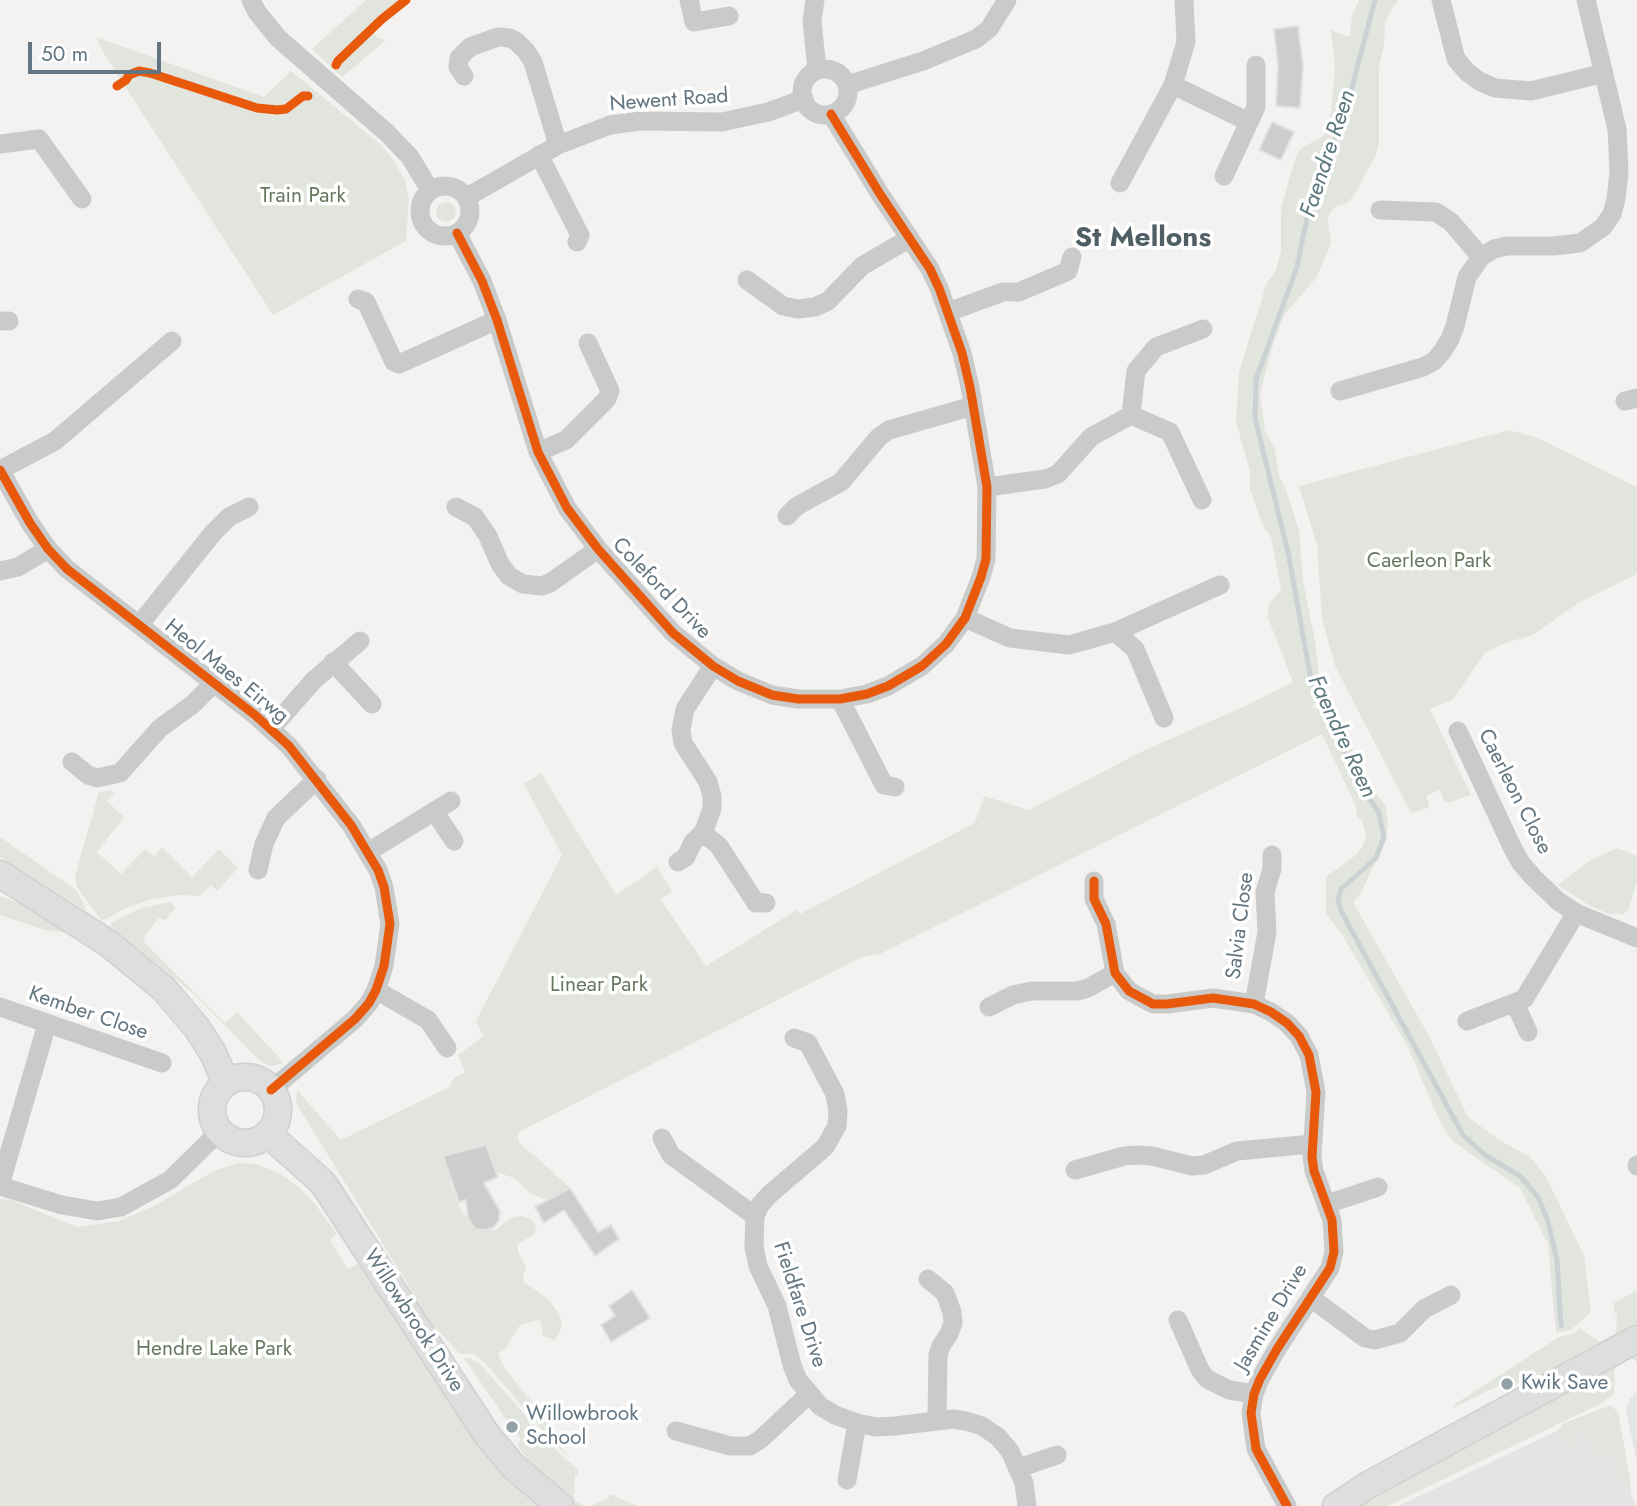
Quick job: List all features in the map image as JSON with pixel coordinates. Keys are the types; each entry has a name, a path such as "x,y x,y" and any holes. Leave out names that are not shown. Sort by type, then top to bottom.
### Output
{"street":[{"path":"251,0 278,38 395,141 410,157 430,190"},
{"path":"689,0 694,22 729,16"},
{"path":"815,0 812,21 817,70"},
{"path":"847,85 923,61 976,40 989,29 1007,0"},
{"path":"1120,183 1173,85 1186,42 1184,0"},
{"path":"1441,0 1456,59 1479,81 1495,88 1531,91 1604,73"},
{"path":"1340,391 1423,368 1434,361 1450,339 1466,277 1481,257 1506,246 1564,246 1580,243 1593,236 1612,214 1628,146 1615,115 1586,0"},
{"path":"464,76 458,67 459,58 470,47 498,37 517,42 533,62 558,145"},
{"path":"1224,176 1256,107 1256,65"},
{"path":"828,68 835,71 842,75 847,85 848,97 844,105 831,114 818,114 811,110 804,99 803,85 817,70 828,68"},
{"path":"1173,85 1249,122"},
{"name":"Newent Road","path":"467,197 558,145 610,125 640,121 722,122 768,112 804,99"},
{"name":"Coleford Drive","path":"457,233 482,281 498,320 538,452 567,508 598,549 673,633 713,666 746,685 772,695 798,699 840,699 867,694 904,678 935,655 965,618 986,559 987,487 962,353 930,269 831,114"},
{"path":"0,144 39,139 82,199"},
{"path":"539,155 580,235 577,242"},
{"path":"447,186 461,191 467,197 470,214 468,222 457,233 440,235 432,232 423,222 421,205 430,190 447,186"},
{"path":"1380,210 1436,212 1451,222 1481,257"},
{"path":"747,280 783,306 799,309 815,307 828,301 862,267 910,238"},
{"path":"948,313 1003,292 1019,292 1068,271 1072,257"},
{"path":"358,299 366,302 394,362 399,364 498,320"},
{"path":"1131,415 1136,371 1149,355 1156,347 1203,329"},
{"path":"0,470 55,441 172,341"},
{"path":"538,452 566,440 607,399 610,391 588,343"},
{"path":"787,516 797,506 841,482 879,437 889,430 973,406"},
{"path":"987,487 1058,474 1091,437 1131,415"},
{"path":"1131,415 1170,432 1202,500"},
{"name":"Heol Maes Eirwg","path":"0,470 15,501 48,548 67,569 271,729 317,779 368,852 384,887 390,924 386,956 376,990 369,1003 355,1019 271,1090"},
{"path":"139,625 213,533 229,517 249,507"},
{"path":"456,507 475,517 488,536 499,564 509,576 523,584 541,586 550,583 598,549"},
{"path":"0,571 18,568 48,548"},
{"path":"965,618 1010,638 1069,645 1115,632 1220,584"},
{"path":"1115,632 1135,649 1164,718"},
{"path":"271,729 333,662 360,641"},
{"path":"333,662 372,704"},
{"path":"678,862 703,833 712,809 708,782 682,743 681,730 685,709 713,666"},
{"path":"72,762 88,775 97,778 120,773 160,728 192,705 214,683"},
{"path":"840,699 884,785 895,786"},
{"name":"Caerleon Close","path":"1458,731 1521,863 1545,888 1576,913 1636,934"},
{"path":"258,870 264,844 276,818 317,779"},
{"path":"368,852 443,806 454,841"},
{"path":"703,833 719,846 756,903 766,902"},
{"name":"Salvia Close","path":"1254,1003 1267,932 1265,892 1272,869 1272,855"},
{"path":"0,874 108,943 164,989 197,1028 213,1053 226,1083"},
{"path":"989,1007 1013,995 1032,991 1077,991 1115,973 1105,924 1094,899 1094,881"},
{"path":"1467,1021 1524,999 1576,913"},
{"name":"Jasmine Drive","path":"1115,973 1129,991 1153,1004 1213,998 1254,1003 1287,1023 1299,1036 1309,1055 1315,1092 1312,1144 1314,1171 1333,1228 1334,1252 1330,1268 1277,1349 1254,1394 1251,1413 1256,1449 1287,1506"},
{"path":"376,990 428,1020 447,1048"},
{"path":"1516,1003 1528,1032"},
{"name":"Kember Close","path":"0,1007 162,1063"},
{"path":"47,1024 0,1186 62,1205 97,1211 121,1207 170,1180 220,1131"},
{"path":"662,1138 671,1155 755,1216 770,1194 825,1147 837,1126 835,1094 808,1043 794,1038"},
{"path":"245,1077 264,1083 271,1090 276,1098 277,1117 268,1134 259,1140 238,1143 220,1131 212,1111 219,1091 226,1083 245,1077"},
{"name":"Willowbrook Drive","path":"268,1134 323,1183 487,1435 513,1465 560,1506"},
{"path":"1076,1170 1138,1155 1192,1166 1204,1165 1237,1151 1312,1144"},
{"path":"1327,1204 1378,1187"},
{"name":"Fieldfare Drive","path":"755,1216 754,1247 758,1266 777,1306 792,1365 808,1395 835,1415 876,1427 937,1420 966,1420 982,1426 998,1437 1010,1451 1019,1468 1027,1506"},
{"path":"928,1279 945,1293 952,1312 949,1334 938,1355 937,1420"},
{"path":"1311,1298 1365,1338 1375,1340 1400,1333 1424,1309 1451,1295"},
{"path":"1178,1321 1200,1370 1207,1379 1229,1390 1254,1394"},
{"path":"1336,1506 1368,1485 1637,1339"},
{"path":"676,1431 730,1447 750,1446 808,1395"},
{"path":"847,1480 857,1423"},
{"path":"1019,1468 1057,1455"}],"shaded area":[{"path":"1637,1392 1637,1463 1626,1409 1629,1400"},
{"path":"1610,1405 1618,1412 1632,1496 1637,1506 1398,1506 1557,1431 1563,1424"}],"green space":[{"path":"366,0 408,0 395,6 370,28 378,38 386,40 342,77 312,49"},
{"name":"Linear Park","path":"1359,0 1398,0 1385,25 1384,47 1379,66 1379,144 1375,157 1353,197 1345,204 1336,206 1329,214 1329,249 1316,278 1285,314 1274,341 1260,394 1265,431 1275,450 1279,476 1299,530 1303,581 1315,641 1321,693 1312,708 1326,708 1333,713 1365,778 1385,805 1388,822 1386,840 1361,893 1353,902 1429,1036 1468,1117 1499,1140 1530,1157 1545,1175 1584,1255 1591,1312 1571,1330 1556,1333 1548,1244 1520,1188 1452,1141 1439,1120 1408,1047 1341,933 1326,914 1326,877 1356,855 1363,846 1366,834 1322,734 882,953 862,957 519,1132 518,1140 523,1147 570,1188 547,1200 531,1194 514,1178 496,1172 486,1145 444,1156 460,1208 476,1229 495,1230 511,1218 521,1216 532,1220 537,1228 534,1234 518,1244 518,1251 526,1268 524,1282 548,1299 560,1315 562,1327 555,1340 543,1336 540,1320 520,1325 506,1348 498,1354 506,1370 559,1435 555,1440 571,1459 555,1445 486,1364 474,1354 460,1354 432,1324 296,1103 297,1090 341,1140 449,1087 454,1078 465,1072 458,1055 483,1036 476,1021 562,855 524,784 541,773 616,895 657,867 672,891 661,900 706,966 797,910 800,914 975,823 984,796 1029,810 1143,751 1293,682 1268,618 1268,606 1281,589 1271,537 1264,528 1250,490 1250,471 1236,422 1239,372 1267,282 1275,273 1281,251 1281,209 1294,162 1299,150 1324,135 1330,127 1335,67 1331,30 1350,37 1352,16"},
{"name":"Train Park","path":"96,37 264,97 291,71 380,144 394,161 405,180 409,199 406,241 273,315 104,54"},
{"path":"446,202 453,205 456,212 453,219 446,222 439,219 436,212 439,205"},
{"name":"Caerleon Park","path":"1509,430 1538,438 1637,487 1637,574 1578,603 1533,635 1505,643 1485,653 1453,699 1430,709 1471,795 1448,803 1444,801 1440,790 1426,796 1428,808 1411,813 1335,666 1322,618 1317,545 1299,486"},
{"path":"111,790 114,793 107,801 124,817 97,852 121,874 145,849 154,856 162,847 192,877 219,849 238,868 217,891 211,885 200,896 180,895 152,899 128,907 102,921 77,887 75,876 99,792"},
{"path":"0,837 76,890 87,911 0,857"},
{"path":"1617,848 1637,856 1637,882 1628,910 1624,914 1609,914 1590,906 1558,885 1589,861"},
{"path":"0,896 20,903 68,933 45,930 0,915"},
{"path":"171,902 175,909 165,920 159,918 145,935 144,942 225,1023 237,1012 284,1063 270,1066 259,1060 193,993 111,927 111,923 141,908"},
{"name":"Hendre Lake Park","path":"238,1163 256,1164 279,1173 301,1189 315,1204 337,1234 331,1238 331,1242 348,1269 358,1264 544,1506 0,1506 0,1199 11,1200 77,1227 119,1221 152,1207 214,1171"},
{"path":"1637,1290 1637,1328 1557,1371 1515,1384 1512,1379 1453,1408 1455,1404 1559,1337 1573,1334 1580,1328 1600,1342 1616,1333 1617,1311 1614,1323 1614,1303"},
{"path":"1637,1349 1637,1362 1631,1358 1615,1366 1614,1394 1602,1403 1388,1506 1361,1506"},
{"path":"464,1358 470,1358 481,1365 556,1450 578,1470 575,1475 574,1499 584,1506 575,1506 539,1478 517,1444 521,1440 511,1421 508,1422"},
{"path":"1610,1405 1618,1412 1631,1484 1625,1487 1611,1454 1600,1460 1588,1449 1591,1437 1579,1433 1574,1445 1562,1442 1557,1431 1563,1424"},
{"path":"609,1495 637,1506 591,1506 609,1498"}],"building":[{"path":"1298,26 1303,65 1300,108 1276,106 1278,66 1274,29"},
{"path":"1272,122 1294,132 1281,160 1259,150"},
{"path":"486,1145 498,1177 484,1183 500,1211 499,1220 494,1227 487,1230 476,1229 468,1219 466,1200 459,1202 443,1156"},
{"path":"570,1188 598,1232 611,1225 619,1239 595,1256 564,1210 544,1223 535,1207"},
{"path":"632,1290 650,1318 611,1342 601,1325 615,1316 609,1306"}],"waterway":[{"name":"Faendre Reen","path":"1375,0 1345,113 1312,193 1297,267 1256,379 1255,418 1288,552 1311,680 1359,783 1379,813 1384,837 1376,858 1341,889 1338,900 1341,911 1463,1135 1485,1155 1520,1176 1538,1197 1548,1221 1557,1260 1561,1326"}],"cycle path":[{"path":"336,65 382,19 406,0"},
{"path":"117,86 129,75 139,71 257,108 286,109 303,96 308,96"},
{"path":"457,233 482,281 497,320 538,452 567,508 598,549 673,633 713,666 738,681 772,695 798,699 840,699 867,694 888,686 922,666 946,644 965,618 986,559 987,487 962,353 939,288 930,269 831,114"},
{"path":"0,470 30,523 48,549 67,569 255,715 289,746 351,825 378,870 384,887 390,924 384,966 376,990 355,1019 271,1090"},
{"path":"1094,881 1094,899 1106,924 1115,973 1129,991 1153,1004 1213,998 1254,1004 1287,1023 1299,1036 1309,1055 1316,1092 1312,1157 1314,1171 1332,1220 1334,1252 1330,1268 1260,1379 1251,1413 1256,1449 1287,1506"}],"place":[{"name":"Kwik Save","path":"1507,1384"},
{"name":"Willowbrook School","path":"512,1427"}],"district":[{"name":"St Mellons","path":"1143,239"}]}
